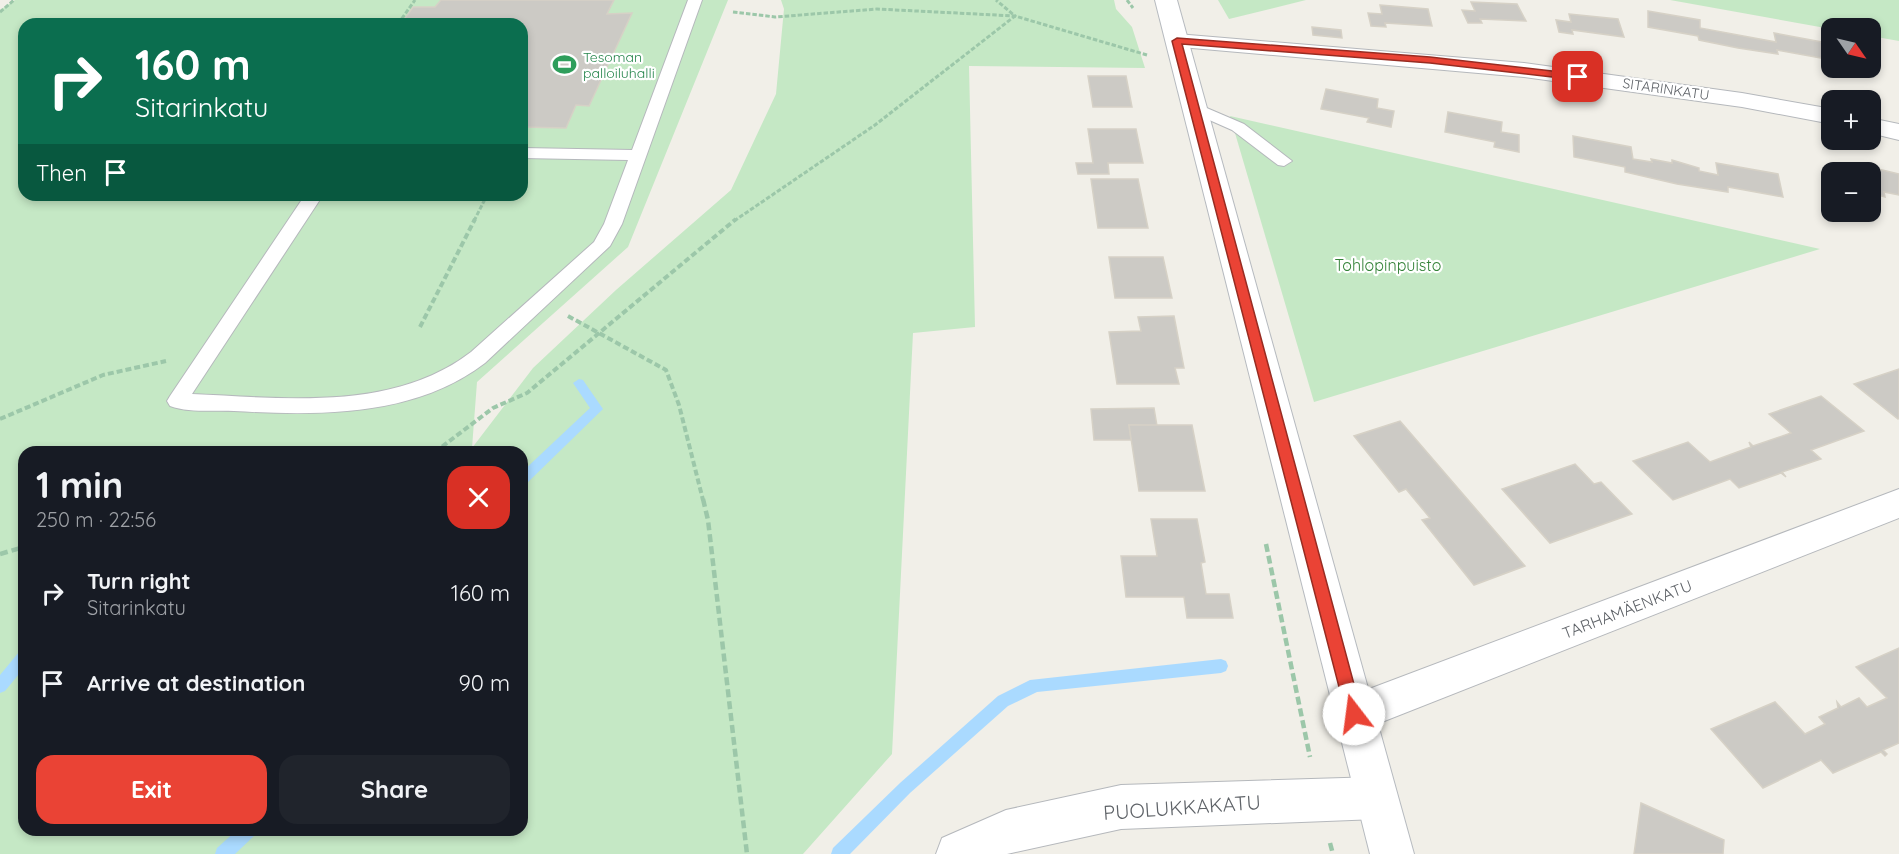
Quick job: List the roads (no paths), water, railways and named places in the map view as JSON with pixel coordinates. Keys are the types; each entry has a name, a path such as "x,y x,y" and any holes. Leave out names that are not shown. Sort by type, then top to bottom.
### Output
{"street":[{"path":"1166,0 1165,49 1195,108 1392,854"},
{"name":"SITARINKATU","path":"1165,49 1524,70 1666,88 1821,115"},
{"path":"1881,127 1899,132"},
{"name":"TARHAMÄENKATU","path":"1354,714 1899,503"},
{"name":"PUOLUKKAKATU","path":"958,854 1006,832 1121,807 1377,798"}],"lane":[{"path":"310,201 177,401 328,406 368,403 413,391 458,371 487,350 600,246 613,224 695,0"},
{"path":"1195,108 1238,127 1284,161"},
{"path":"528,153 638,155"}],"waterway":[{"path":"528,474 597,409 579,383"},
{"path":"0,686 18,664"},
{"path":"839,854 905,788 1003,701 1035,685 1221,666"},
{"path":"223,854 242,836"}],"place":[{"name":"Tesoman palloiluhalli","path":"565,65"}],"park label":[{"name":"Tohlopinpuisto","path":"1388,265"}]}
